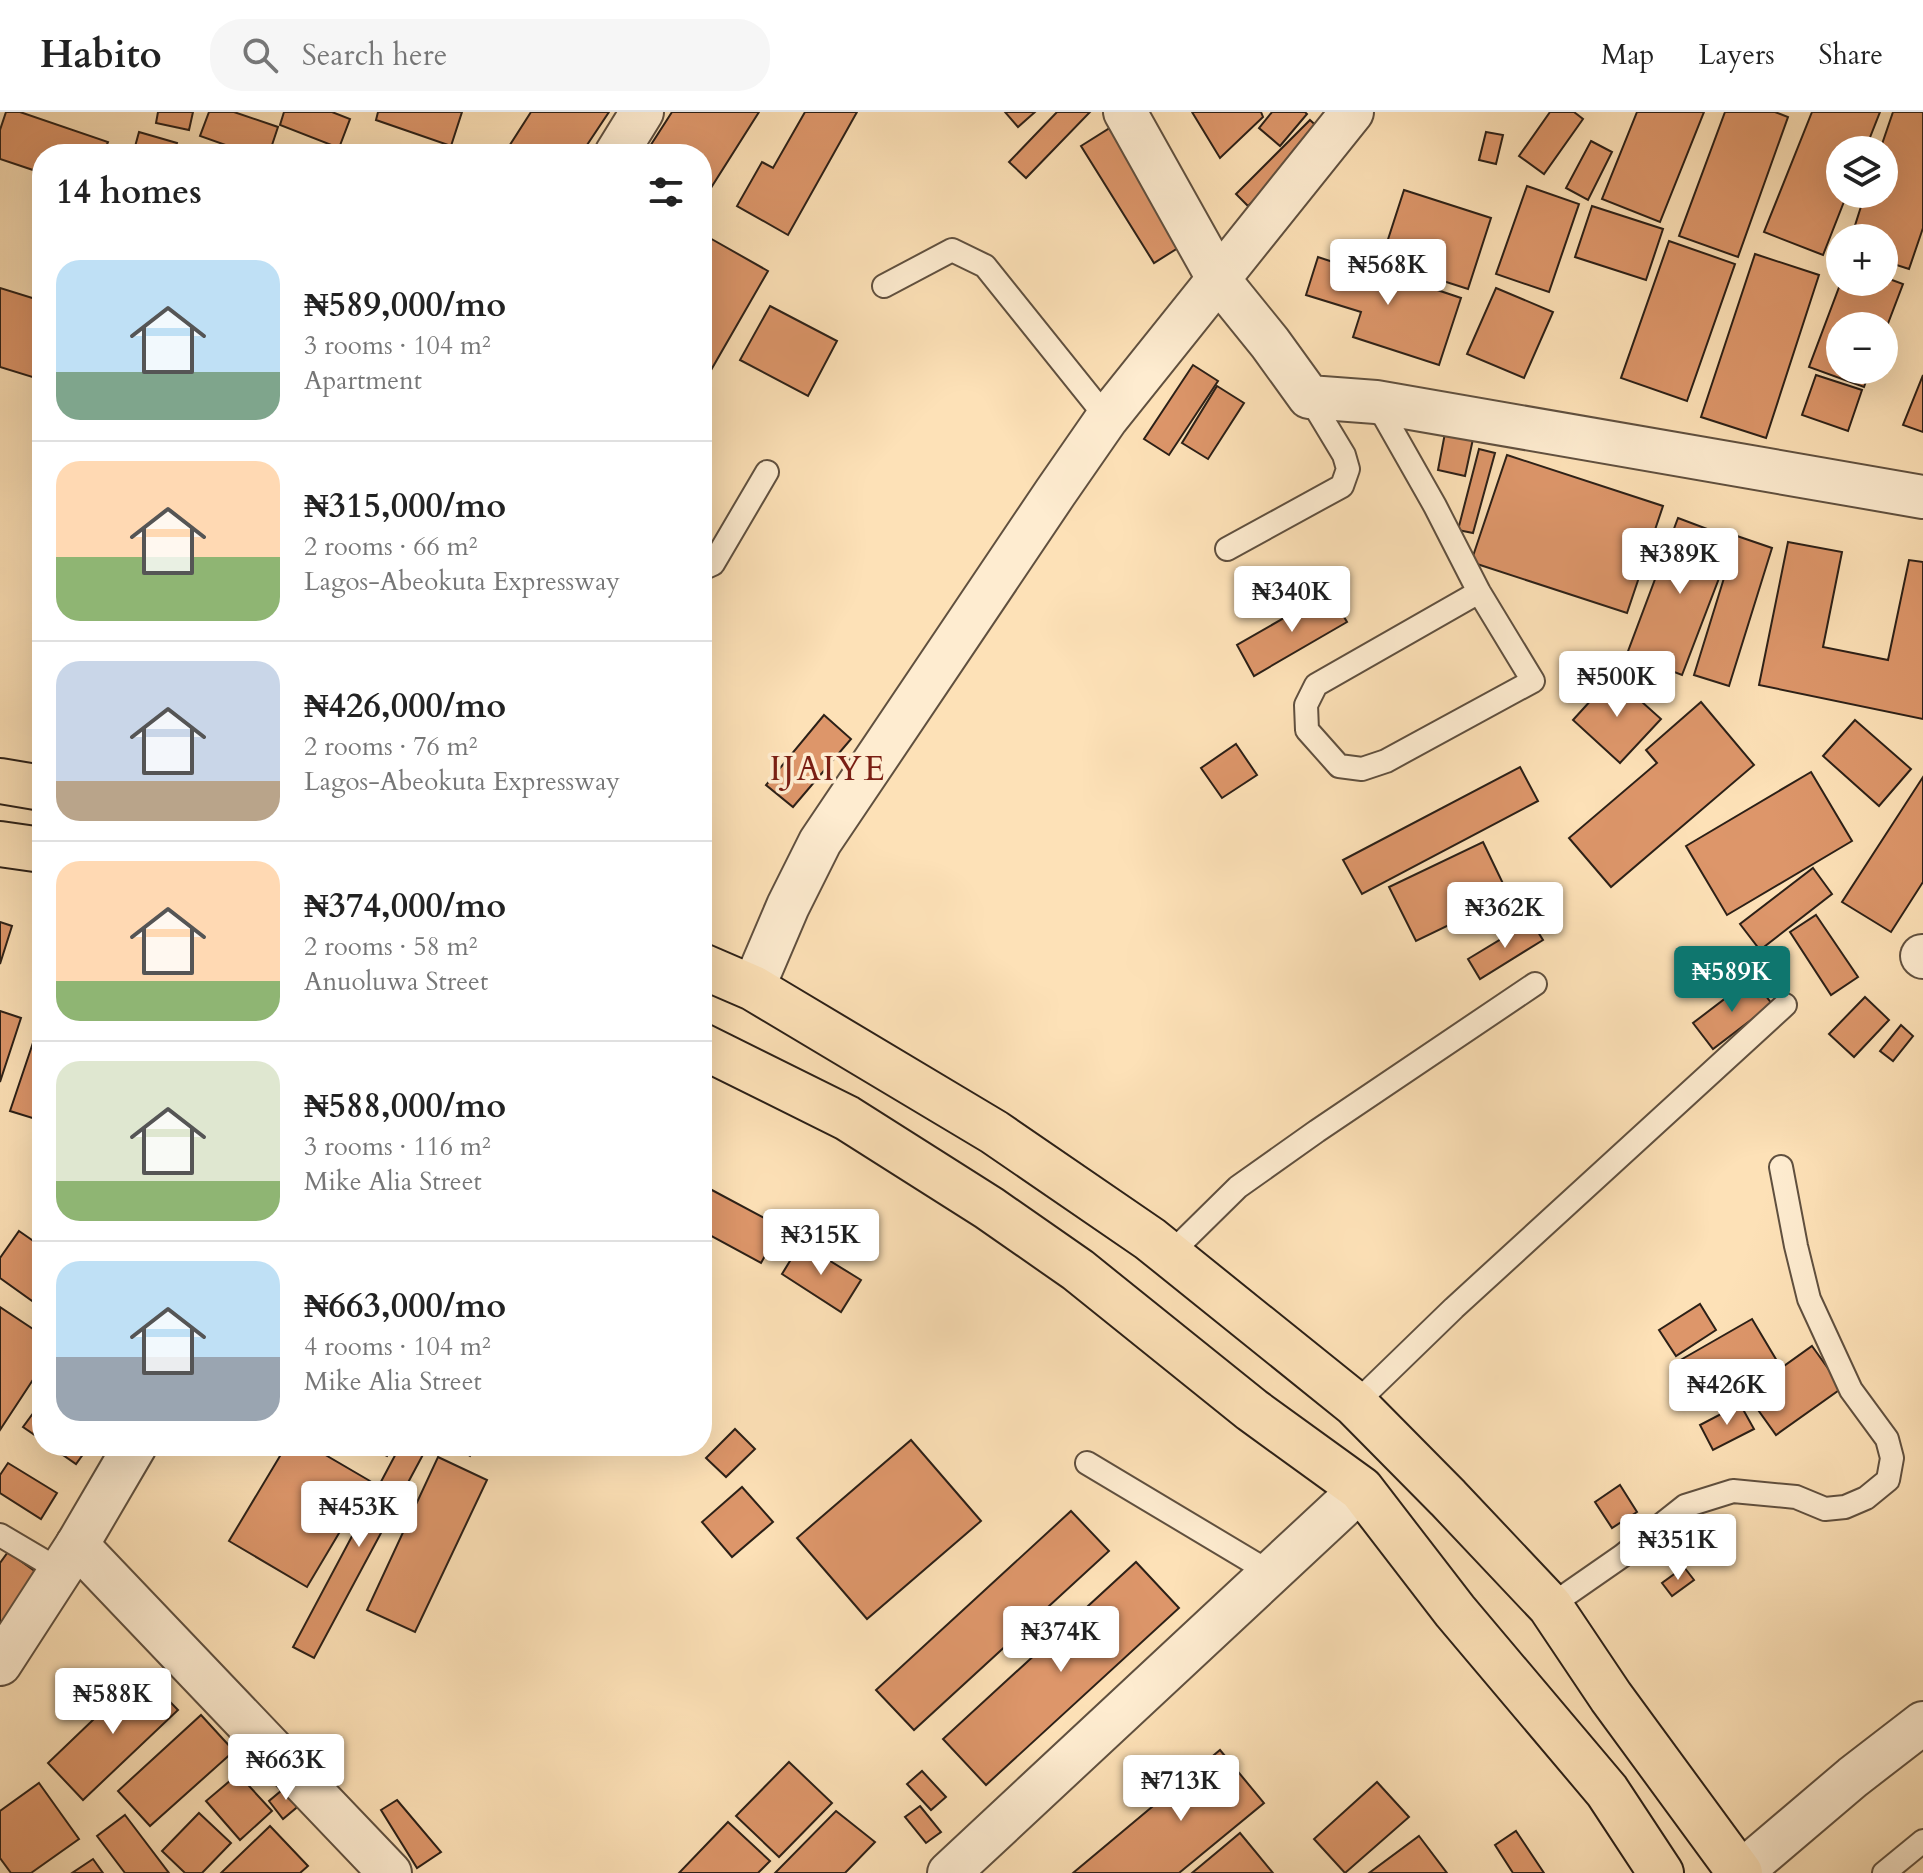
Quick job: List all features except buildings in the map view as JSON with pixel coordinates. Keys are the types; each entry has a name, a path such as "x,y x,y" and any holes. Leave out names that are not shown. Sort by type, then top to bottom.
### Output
{"highway":[{"path":"0,781 32,786"},
{"path":"0,844 32,849"},
{"path":"712,970 753,988 994,1132 1150,1239 1355,1404 1550,1606 1611,1697 1740,1873"},
{"path":"712,1051 847,1118 989,1208 1078,1270 1252,1410 1361,1489 1455,1611 1607,1791 1661,1873"}],"street":[{"path":"622,144 642,112"},
{"path":"1125,112 1219,280 1309,397 1376,402 1923,497"},
{"path":"753,988 820,842 1046,505 1107,418 1352,112"},
{"path":"0,1664 69,1558 129,1456"},
{"path":"949,1873 1361,1489"},
{"path":"69,1558 390,1873"},
{"path":"1740,1873 1853,1777 1923,1723"}],"lane":[{"path":"884,286 952,250 985,266 1107,418"},
{"path":"1227,549 1342,486 1348,469 1344,455 1309,397"},
{"path":"1376,402 1479,592 1533,681 1386,761 1362,769 1339,766 1307,730 1306,705 1316,685 1479,592"},
{"path":"712,564 767,472"},
{"path":"1169,1255 1238,1187 1535,984"},
{"path":"1355,1404 1454,1308 1785,1005"},
{"path":"1550,1606 1622,1556 1685,1506 1733,1491 1796,1497 1825,1509 1845,1507 1866,1498 1888,1480 1892,1458 1887,1439 1851,1390 1809,1299 1781,1167"},
{"path":"1087,1463 1271,1573"},
{"path":"0,1535 69,1558"},
{"path":"1884,1873 1923,1841"}],"district":[{"name":"IJAIYE","path":"828,768"}]}
